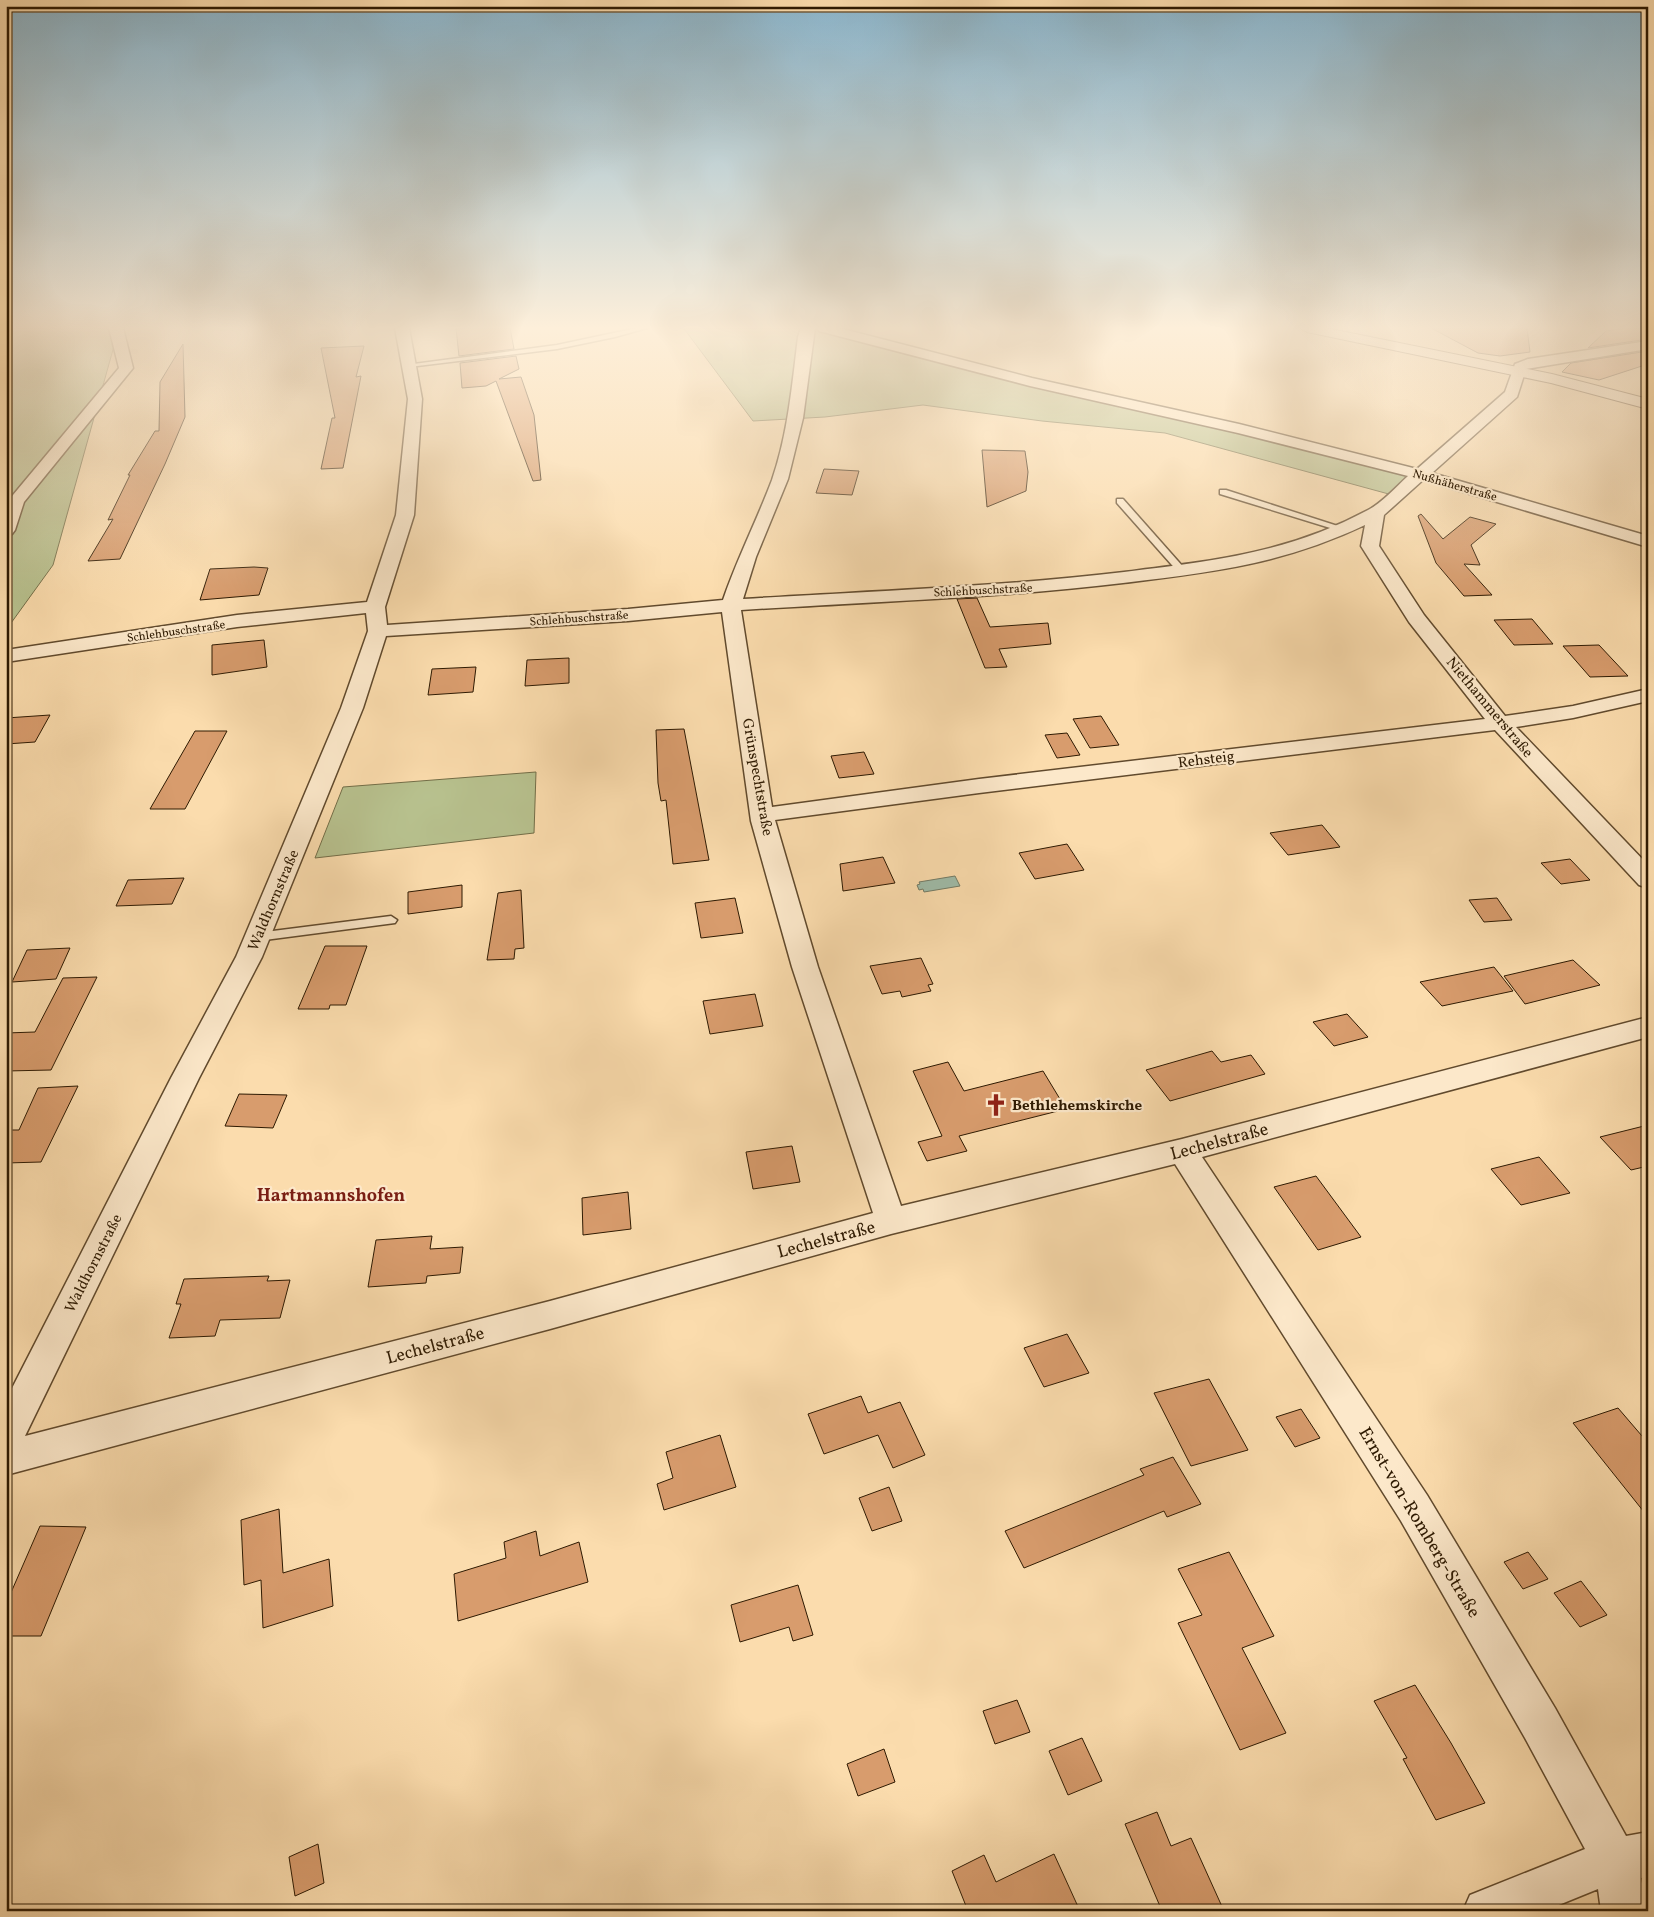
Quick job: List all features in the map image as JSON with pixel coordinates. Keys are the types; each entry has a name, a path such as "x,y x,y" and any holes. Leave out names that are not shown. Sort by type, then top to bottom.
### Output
{"street":[{"path":"6,530 16,501 85,417"},
{"name":"Waldhornstraße","path":"6,1437 258,937 352,708 405,515 413,417"},
{"name":"Grünspechtstraße","path":"795,417 780,479 747,557 731,605 762,815 804,967 891,1221"},
{"name":"Nußhäherstraße","path":"1188,417 1419,474 1648,542"},
{"name":"Schlehbuschstraße","path":"6,656 190,628 329,610 377,619 628,615 731,605 1060,585 1182,571 1271,555 1343,529 1376,513 1485,417"},
{"name":"Niethammerstraße","path":"1376,513 1370,546 1416,618 1499,722 1648,880"},
{"name":"Rehsteig","path":"762,815 905,794 1499,722 1604,707 1648,695"},
{"name":"Lechelstraße","path":"6,1458 550,1315 891,1221 1182,1151 1648,1027"},
{"name":"Ernst-von-Romberg-Straße","path":"1182,1151 1414,1508 1540,1723 1631,1857 1624,1911"},
{"path":"1486,1911 1631,1857"}],"lane":[{"path":"1223,492 1343,529"},
{"path":"1120,501 1182,571"},
{"path":"258,937 391,920"}],"green space":[{"path":"6,417 94,417 53,565 6,630"},
{"path":"750,417 817,417 753,421"},
{"path":"1016,417 1189,417 1419,474 1396,496 1165,433"},
{"path":"536,772 534,833 315,858 343,787"}],"shaded area":[{"path":"955,876 960,886 924,892 923,889 919,890 917,885 920,884 919,882"}],"building":[{"path":"159,417 185,417 120,559 88,561 113,519 108,520 130,475 128,475 155,431 159,431"},
{"path":"353,417 343,468 321,469 332,418"},
{"path":"509,417 534,417 541,480 533,481"},
{"path":"982,450 1025,451 1028,472 1026,491 987,507"},
{"path":"824,469 859,471 852,495 816,493"},
{"path":"1421,514 1443,539 1470,517 1496,524 1471,545 1480,565 1464,564 1492,595 1464,596 1436,563 1418,516"},
{"path":"268,568 259,595 200,600 210,569"},
{"path":"977,598 990,627 1048,623 1051,644 999,649 1007,667 985,668 957,599"},
{"path":"1532,619 1553,644 1514,645 1494,620"},
{"path":"264,640 267,667 212,675 212,645"},
{"path":"1599,645 1628,676 1590,677 1563,646"},
{"path":"569,658 569,683 525,686 527,660"},
{"path":"476,667 473,692 428,695 432,669"},
{"path":"50,715 35,742 6,744 6,718"},
{"path":"1101,716 1119,745 1090,748 1073,719"},
{"path":"684,729 709,860 673,864 666,800 661,801 658,783 656,730"},
{"path":"195,731 227,731 185,809 150,809"},
{"path":"1067,733 1080,755 1057,758 1045,735"},
{"path":"864,752 874,774 839,778 831,756"},
{"path":"1322,825 1340,847 1288,855 1270,833"},
{"path":"1067,844 1084,870 1035,879 1019,853"},
{"path":"883,857 895,883 843,891 840,864"},
{"path":"1570,859 1590,880 1561,884 1541,863"},
{"path":"184,878 172,904 116,906 128,880"},
{"path":"462,885 462,907 408,914 408,892"},
{"path":"521,890 524,948 515,949 514,959 487,960 498,893"},
{"path":"735,898 743,933 701,938 695,903"},
{"path":"1497,898 1512,920 1484,922 1469,900"},
{"path":"325,946 367,946 346,1005 330,1005 329,1009 298,1009"},
{"path":"70,948 56,979 12,982 27,950"},
{"path":"921,958 933,984 928,985 931,991 902,997 900,991 882,994 870,966"},
{"path":"1573,960 1600,985 1525,1004 1504,976"},
{"path":"1494,967 1513,991 1442,1006 1420,982"},
{"path":"97,977 51,1070 6,1071 6,1033 35,1032 63,978"},
{"path":"755,994 763,1026 710,1034 703,1001"},
{"path":"1347,1014 1368,1037 1334,1046 1313,1022"},
{"path":"1212,1051 1221,1062 1251,1055 1265,1074 1170,1101 1146,1070"},
{"name":"Bethlehemskirche","path":"948,1062 964,1091 1043,1071 1066,1109 959,1136 967,1151 927,1161 918,1142 942,1136 913,1071"},
{"path":"78,1086 41,1162 6,1163 6,1130 19,1130 38,1088"},
{"path":"239,1094 287,1095 273,1128 225,1126"},
{"path":"1648,1125 1648,1166 1631,1170 1600,1137"},
{"path":"792,1146 800,1182 753,1189 746,1152"},
{"path":"1539,1157 1570,1193 1521,1205 1491,1169"},
{"path":"1316,1176 1361,1237 1318,1250 1274,1187"},
{"path":"628,1192 631,1229 583,1235 582,1198"},
{"path":"432,1236 430,1249 463,1247 460,1273 427,1276 426,1283 368,1287 376,1240"},
{"path":"269,1276 267,1281 290,1280 280,1318 220,1320 215,1336 169,1338 181,1304 176,1304 184,1279"},
{"path":"1067,1334 1089,1373 1044,1387 1024,1348"},
{"path":"1209,1379 1248,1450 1191,1466 1154,1393"},
{"path":"861,1396 868,1413 900,1402 925,1455 893,1468 878,1435 824,1454 808,1414"},
{"path":"1618,1408 1648,1443 1648,1517 1573,1423"},
{"path":"1301,1409 1320,1438 1295,1447 1276,1417"},
{"path":"720,1435 736,1487 664,1510 657,1484 673,1478 666,1452"},
{"path":"1173,1457 1201,1504 1167,1517 1164,1511 1024,1568 1005,1531 1144,1475 1140,1469"},
{"path":"889,1487 902,1521 872,1531 859,1498"},
{"path":"279,1509 283,1573 329,1559 333,1606 263,1628 261,1580 244,1585 241,1520"},
{"path":"40,1526 86,1527 41,1636 6,1636 6,1604"},
{"path":"536,1531 540,1556 579,1542 588,1582 458,1621 454,1574 506,1558 504,1542"},
{"path":"1229,1552 1274,1636 1242,1648 1286,1733 1240,1750 1178,1623 1202,1615 1178,1569"},
{"path":"1528,1552 1548,1579 1523,1589 1504,1562"},
{"path":"1581,1581 1607,1615 1580,1627 1554,1593"},
{"path":"798,1585 813,1635 793,1641 789,1627 740,1642 731,1605"},
{"path":"1415,1685 1485,1803 1436,1820 1403,1759 1407,1758 1374,1701"},
{"path":"1017,1700 1030,1732 995,1744 983,1711"},
{"path":"1082,1738 1102,1781 1068,1795 1049,1751"},
{"path":"884,1749 895,1782 858,1796 847,1764"},
{"path":"1157,1812 1171,1846 1191,1838 1224,1911 1162,1911 1125,1824"},
{"path":"318,1844 324,1883 295,1896 289,1857"},
{"path":"1054,1854 1080,1911 968,1911 952,1871 984,1855 996,1882"}],"place":[{"name":"Bethlehemskirche","path":"996,1105"}],"district":[{"name":"Hartmannshofen","path":"331,1195"}]}
